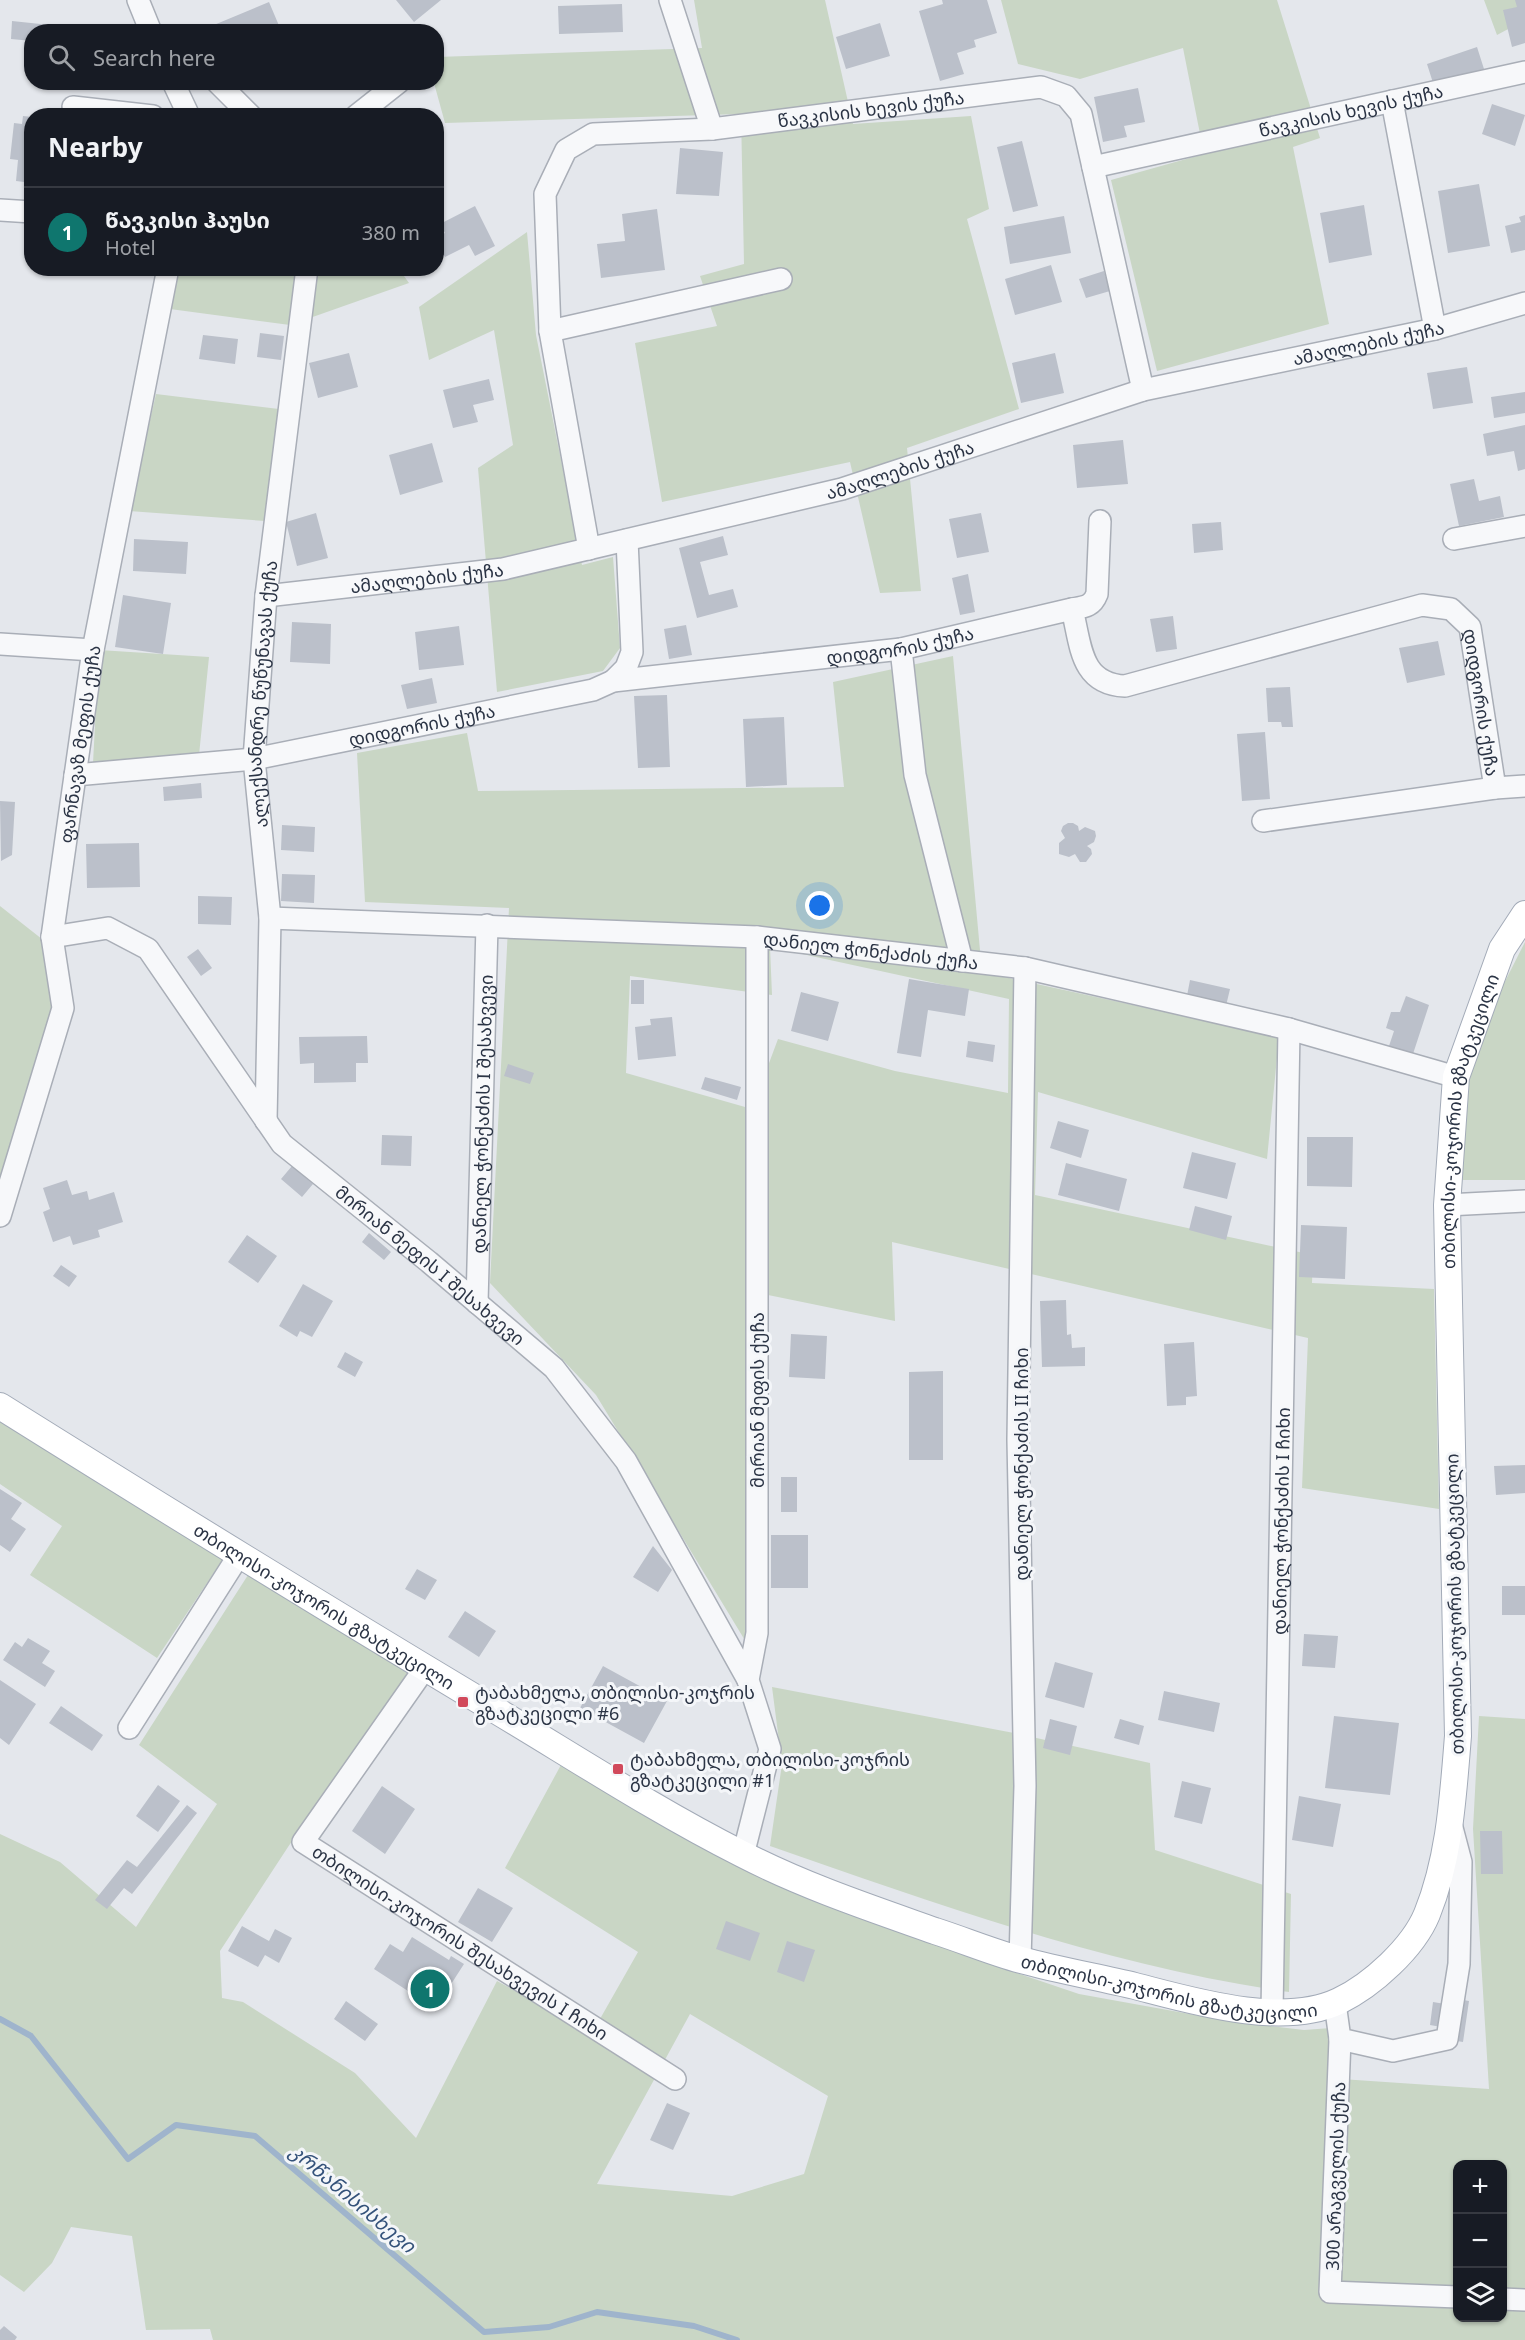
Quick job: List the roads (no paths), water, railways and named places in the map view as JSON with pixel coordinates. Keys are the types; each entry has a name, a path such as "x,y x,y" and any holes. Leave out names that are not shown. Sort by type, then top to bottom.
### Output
{"main road":[{"name":"თბილისი-კოჯორის გზატკეცილი","path":"0,1406 425,1668 656,1806 743,1855 829,1893 1020,1960 1197,2002 1272,2011 1302,2011 1335,2003 1363,1987 1388,1966 1409,1943 1426,1917 1440,1872 1451,1823 1458,1736 1447,1205 1456,1077 1503,949 1525,914"}],"street":[{"path":"138,0 148,24"},
{"path":"670,0 712,129"},
{"name":"წავკისის ხევის ქუჩა","path":"589,549 550,331 545,194 566,150 593,134 712,129 1041,87 1066,96 1082,114 1093,166 1525,72"},
{"path":"177,90 185,108"},
{"path":"225,90 243,108"},
{"path":"366,108 389,90"},
{"path":"1392,101 1435,328"},
{"path":"73,107 82,108"},
{"path":"1093,166 1143,390"},
{"path":"0,210 24,212"},
{"name":"ფარნავაზ მეფის ქუჩა","path":"0,1216 63,1008 52,937 93,650 166,276"},
{"name":"ალექსანდრე წუწუნავას ქუჩა","path":"266,1121 270,918 254,759 266,596 306,276"},
{"path":"550,331 781,279"},
{"name":"ამაღლების ქუჩა","path":"266,596 503,569 589,549 842,489 1143,390 1435,328 1525,303"},
{"path":"1072,609 1089,606 1094,602 1097,594 1100,521"},
{"path":"1454,540 1525,525"},
{"path":"613,681 626,668 632,652 627,540"},
{"name":"დიდგორის ქუჩა","path":"75,775 254,759 593,690 613,681 901,649 1072,609 1087,664 1096,678 1109,685 1125,686 1422,605 1451,609 1470,627 1495,788 1525,786"},
{"path":"0,644 93,650"},
{"path":"901,649 915,775 962,961"},
{"path":"1263,821 1495,788"},
{"name":"დანიელ ჭონქაძის ქუჩა","path":"270,918 757,937 1025,969 1289,1029 1456,1077"},
{"name":"დანიელ ჭონქაძის I შესახვევი","path":"477,1303 487,925"},
{"name":"მირიან მეფის I შესახვევი","path":"52,937 108,928 148,949 282,1144 554,1368 626,1461 748,1680"},
{"name":"მირიან მეფის ქუჩა","path":"743,1855 770,1749 748,1680 757,1633 757,937"},
{"name":"დანიელ ჭონქაძის II ჩიხი","path":"1020,1960 1025,1786 1018,1440 1025,969"},
{"name":"დანიელ ჭონქაძის I ჩიხი","path":"1272,2011 1289,1029"},
{"path":"1447,1205 1525,1201"},
{"path":"129,1728 239,1555"},
{"name":"თბილისი-კოჯორის შესახვევის I ჩიხი","path":"425,1668 303,1842 675,2079"},
{"path":"1335,2003 1340,2039 1393,2050 1447,2039 1460,1964 1461,1862 1451,1823"},
{"name":"300 არაგველის ქუჩა","path":"1340,2039 1330,2292 1453,2297"},
{"path":"1507,2299 1525,2300"}],"waterway":[{"name":"კრწანისისხევი","path":"0,2019 31,2036 128,2159 176,2125 255,2136 484,2332 549,2327 597,2312 694,2326 737,2340"}],"place":[{"name":"ტაბახმელა, თბილისი-კოჯრის გზატკეცილი #6","path":"463,1702"},
{"name":"ტაბახმელა, თბილისი-კოჯრის გზატკეცილი #1","path":"618,1769"},
{"name":"წავკისი ჰაუსი","path":"430,1989"}]}
